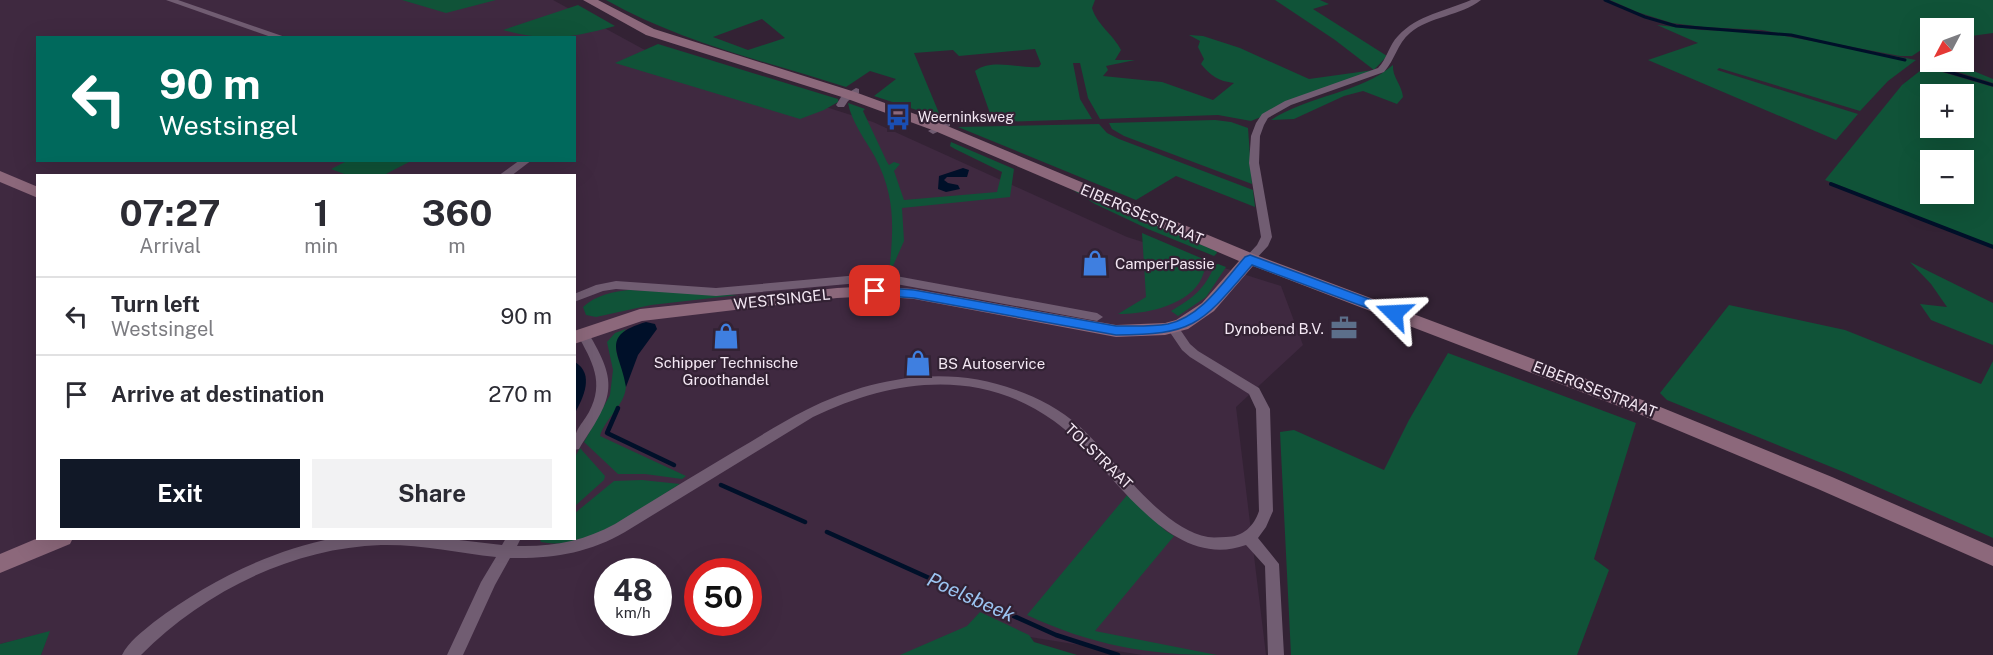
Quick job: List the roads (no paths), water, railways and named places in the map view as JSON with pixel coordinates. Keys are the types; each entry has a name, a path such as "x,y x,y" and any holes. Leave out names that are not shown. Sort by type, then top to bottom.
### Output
{"main road":[{"name":"EIBERGSESTRAAT","path":"589,0 650,32 940,128 1250,259 1637,405 1825,483 1993,557"},
{"path":"0,176 36,192"},
{"name":"WESTSINGEL","path":"577,331 639,315 798,297 875,291 914,294 1116,331 1173,328 1195,317 1208,307 1250,259"},
{"path":"0,564 57,540"}],"street":[{"path":"171,0 278,36"},
{"path":"1250,259 1263,244 1267,233 1256,186 1254,139 1257,125 1266,115 1297,101 1381,70 1386,65 1399,39 1410,30 1477,0"},
{"path":"506,174 524,162"},
{"name":"WESTSINGEL","path":"576,297 600,288 616,285 716,291 881,279 913,282 1097,317"},
{"path":"1173,328 1186,347 1254,391 1263,409 1266,511 1264,519 1250,538 1272,564 1276,655"},
{"path":"576,442 598,405 606,383 600,361 577,331"},
{"name":"TOLSTRAAT","path":"392,540 531,554 557,551 597,541 825,405 877,387 927,381 979,384 1029,400 1048,410 1074,429 1151,508 1183,535 1199,542 1216,545 1250,538"},
{"name":"TOLSTRAAT","path":"130,655 152,632 202,597 256,570 329,544 372,540"},
{"path":"455,655 513,540"}],"water":[{"path":"963,168 969,170 967,177 947,177 944,180 958,185 960,189 946,192 938,189 939,176"},
{"path":"646,322 655,324 657,329 638,355 626,387 617,355 617,340 631,327"},
{"path":"576,363 585,373 586,379 576,411"}],"waterway":[{"path":"1605,0 1645,17 1676,26 1791,35 1905,60"},
{"path":"1949,72 1993,85"},
{"path":"1831,184 1993,247"},
{"name":"Poelsbeek","path":"618,408 607,433 674,465"},
{"name":"Poelsbeek","path":"721,485 805,522"},
{"name":"Poelsbeek","path":"827,532 1056,635 1118,655"}],"place":[{"name":"Weerninksweg","path":"898,117"},
{"name":"CamperPassie","path":"1095,263"},
{"name":"Dynobend B.V.","path":"1344,328"},
{"name":"Schipper Technische Groothandel","path":"726,336"},
{"name":"BS Autoservice","path":"918,363"}]}
